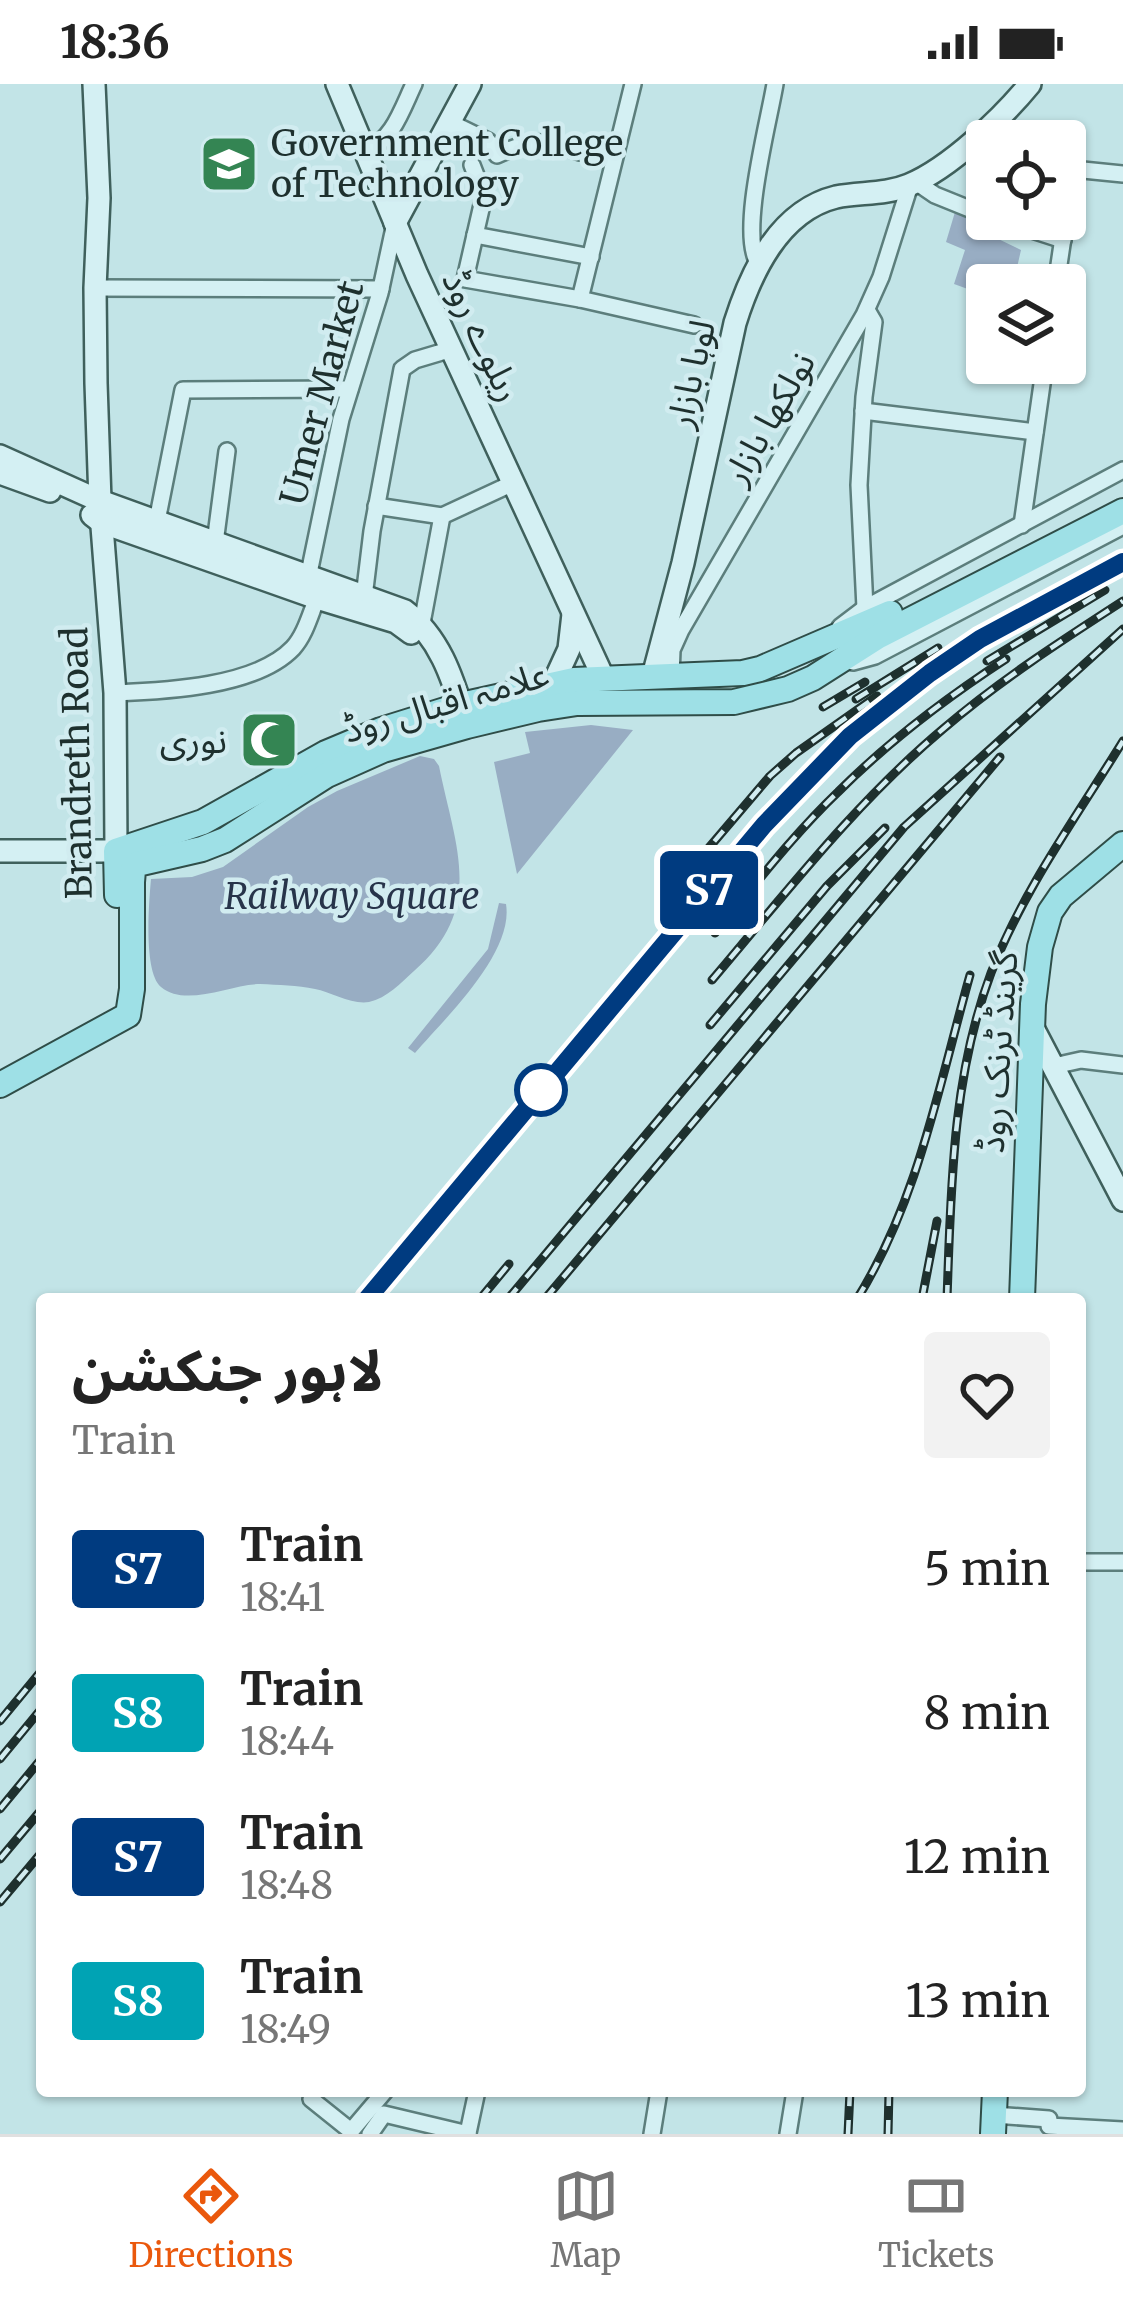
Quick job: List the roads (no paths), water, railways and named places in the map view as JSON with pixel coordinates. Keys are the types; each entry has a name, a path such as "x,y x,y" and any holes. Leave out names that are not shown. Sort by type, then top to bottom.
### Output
{"main road":[{"name":"Brandreth Road","path":"94,84 101,512 115,694 116,1024"},
{"name":"ریلوے روڈ","path":"337,84 395,223 603,677"},
{"path":"395,223 470,84"},
{"path":"913,183 991,126 1030,84"},
{"name":"لوہا بازار","path":"662,676 735,323 758,264 802,212 831,198 879,193 913,183"},
{"path":"1,470 396,622 432,658 458,717"},
{"name":"علامہ اقبال روڈ","path":"116,850 203,822 326,753 381,730 577,703 706,704 788,689 826,669 871,622 1123,494"},
{"path":"101,512 157,521 312,588 364,597 406,611 422,623 447,665 458,717"},
{"name":"علامہ اقبال روڈ","path":"116,1024 128,1015 131,1000 132,882 137,864 224,840 327,775 458,717 553,684 760,669 1123,512"},
{"path":"553,684 568,649 573,614"},
{"name":"گرینڈ ٹرنک روڈ","path":"1022,1293 1040,947 1050,912 1072,886 1123,844"},
{"path":"0,851 116,850"},
{"path":"0,1085 116,1024"},
{"path":"1033,1026 1123,1200"}],"street":[{"path":"580,299 632,84"},
{"path":"758,264 753,256 752,216 775,84"},
{"path":"366,152 381,146 396,123 408,88"},
{"path":"449,122 488,141 497,155 537,140 580,152"},
{"path":"472,165 484,196 464,279 694,325"},
{"path":"1086,170 1123,174"},
{"path":"913,183 966,207"},
{"name":"نولکھا بازار","path":"662,676 681,630 867,310 913,183"},
{"name":"Umer Market","path":"115,694 177,691 273,664 294,647 306,628 341,419 381,289 395,223"},
{"path":"475,235 591,257"},
{"path":"1059,264 1063,240"},
{"path":"95,288 381,289"},
{"path":"867,310 874,322 859,485 871,622 1022,525 1123,470"},
{"path":"364,597 402,369 415,359 452,349"},
{"path":"1022,525 1042,384"},
{"path":"157,521 183,391 350,389"},
{"path":"863,411 1035,432"},
{"path":"215,543 227,451"},
{"path":"376,506 442,516 513,483"},
{"path":"422,623 442,516"},
{"path":"826,669 875,656 1123,526"},
{"path":"1054,1066 1081,1060 1123,1065"},
{"path":"1086,1562 1123,1562"},
{"path":"311,2099 352,2131 380,2097"},
{"path":"370,2134 384,2114 468,2133 476,2097"},
{"path":"652,2134 657,2097"},
{"path":"788,2134 793,2097"},
{"path":"994,2113 1049,2119 1049,2126 1123,2130"}],"railway":[{"path":"643,968 768,818 851,735 981,640 1123,562"},
{"path":"987,661 1105,590"},
{"path":"712,980 822,850 911,757 1008,678 1123,601"},
{"path":"513,1293 904,827 1123,629"},
{"path":"856,699 938,648"},
{"path":"715,933 821,808 857,773 919,721 1006,659"},
{"path":"823,707 865,682"},
{"path":"678,884 770,776 877,696"},
{"path":"947,1293 956,1134 978,1012 1019,912 1123,741"},
{"path":"550,1293 1000,757"},
{"path":"710,1025 827,886 885,828"},
{"path":"860,1293 911,1182 970,975"},
{"path":"372,1293 442,1208"},
{"path":"923,1293 937,1221"},
{"path":"485,1293 509,1264"},
{"path":"0,1721 36,1677"},
{"path":"0,1759 36,1715"},
{"path":"0,1809 36,1765"},
{"path":"0,1859 36,1816"},
{"path":"0,1902 36,1859"},
{"path":"848,2134 850,2097"},
{"path":"888,2134 889,2097"}],"train":[{"name":"S7","path":"372,1293 764,825 850,736 980,639 1123,562"}],"place":[{"name":"Government College of Technology","path":"229,164"},
{"name":"نوری","path":"269,740"}],"park label":[{"name":"Railway Square","path":"352,896"}]}
